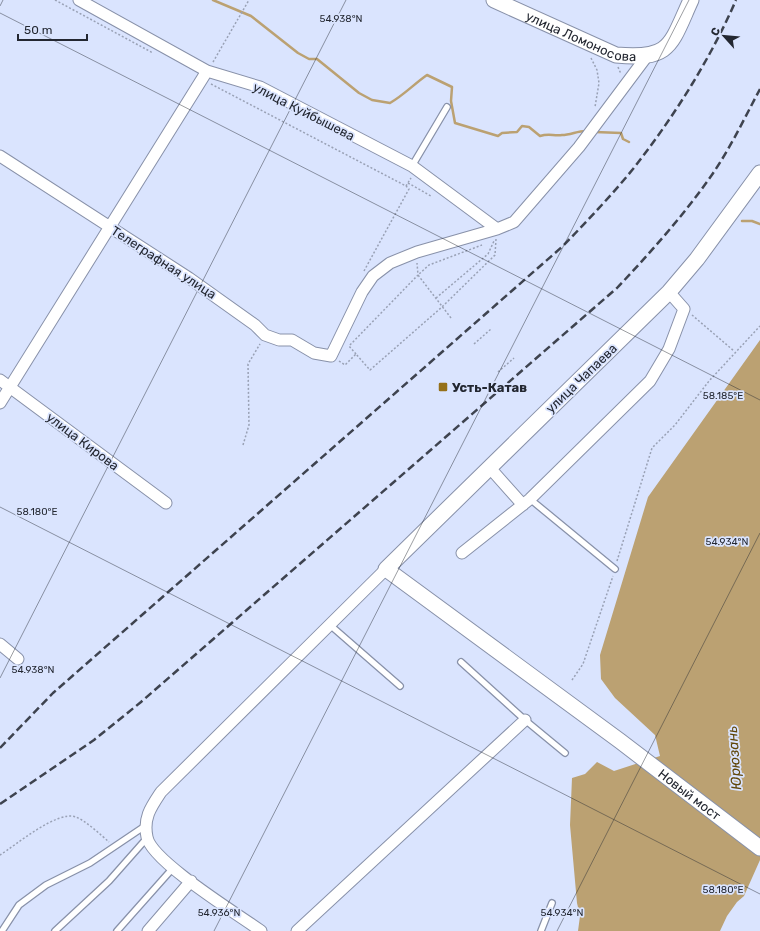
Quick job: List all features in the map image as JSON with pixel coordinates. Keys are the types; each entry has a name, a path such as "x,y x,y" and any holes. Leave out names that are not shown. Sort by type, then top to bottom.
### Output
{"main road":[{"name":"улица Ломоносова","path":"494,0 616,55 647,56"},
{"path":"647,56 660,52 671,42 691,0"},
{"name":"улица Чапаева","path":"386,569 669,292 697,259 760,173"},
{"name":"Новый мост","path":"386,569 620,742 760,848"}],"street":[{"name":"улица Куйбышева","path":"79,0 205,76 260,87 414,168 497,232"},
{"path":"417,252 497,232 514,222 579,147 647,56"},
{"path":"0,403 205,76"},
{"name":"Телеграфная улица","path":"0,156 224,302 255,325 265,335 279,340 292,340 314,353 331,356 358,298 373,276 390,263 417,252"},
{"path":"462,553 526,502 650,381 669,349 684,309 669,292"},
{"name":"улица Кирова","path":"0,380 166,503"},
{"path":"490,468 526,502"},
{"path":"261,931 161,859 147,838 148,811 161,792 386,569"},
{"path":"0,644 18,659"},
{"path":"297,931 525,720"},
{"path":"148,931 191,881"}],"lane":[{"path":"414,168 447,108"},
{"path":"526,502 615,568"},
{"path":"330,625 400,686"},
{"path":"461,662 525,720 565,753"},
{"path":"2,931 19,905 46,885 90,863 147,825"},
{"path":"55,931 109,881 147,838"},
{"path":"117,931 173,868"},
{"path":"541,931 552,903"}],"path":[{"path":"55,0 154,54"},
{"path":"249,0 205,76 409,188 364,271"},
{"path":"591,57 598,70 599,83 595,108"},
{"path":"617,65 622,77"},
{"path":"406,186 414,168"},
{"path":"408,183 431,196"},
{"path":"490,239 497,232"},
{"path":"435,298 488,254 497,232"},
{"path":"484,244 477,248 429,265 349,346 370,370 442,307 495,255 497,232"},
{"path":"417,252 418,275 451,318"},
{"path":"684,309 735,352"},
{"path":"572,680 583,664 615,568 652,448 675,425 735,352 760,326"},
{"path":"474,344 491,329"},
{"path":"243,445 249,425 248,364 265,335"},
{"path":"345,365 356,354"},
{"path":"498,372 514,358"},
{"path":"0,856 36,830 64,816 76,817 115,847"}],"water":[{"name":"Юрюзань","path":"760,340 760,860 744,896 737,902 727,916 720,931 578,931 580,916 577,903 570,825 572,778 585,774 597,762 614,771 660,756 655,735 615,698 601,679 600,655 648,497"}],"waterway":[{"path":"213,0 251,16 298,53 309,59 317,59 359,93 372,100 390,103 400,97 427,75 452,87 451,101 455,123 498,136 502,133 517,132 522,126 529,127 540,136 565,135 588,131"},
{"path":"595,132 621,133 623,139 629,142"},
{"path":"742,221 752,221 760,224"}],"railway":[{"path":"0,748 53,693 563,246 625,179 648,150 703,66 715,45 736,0"},
{"path":"0,804 94,740 141,702 617,288 665,235 709,179 730,146 760,89"}],"place":[{"name":"Усть-Катав","path":"443,387"}]}
